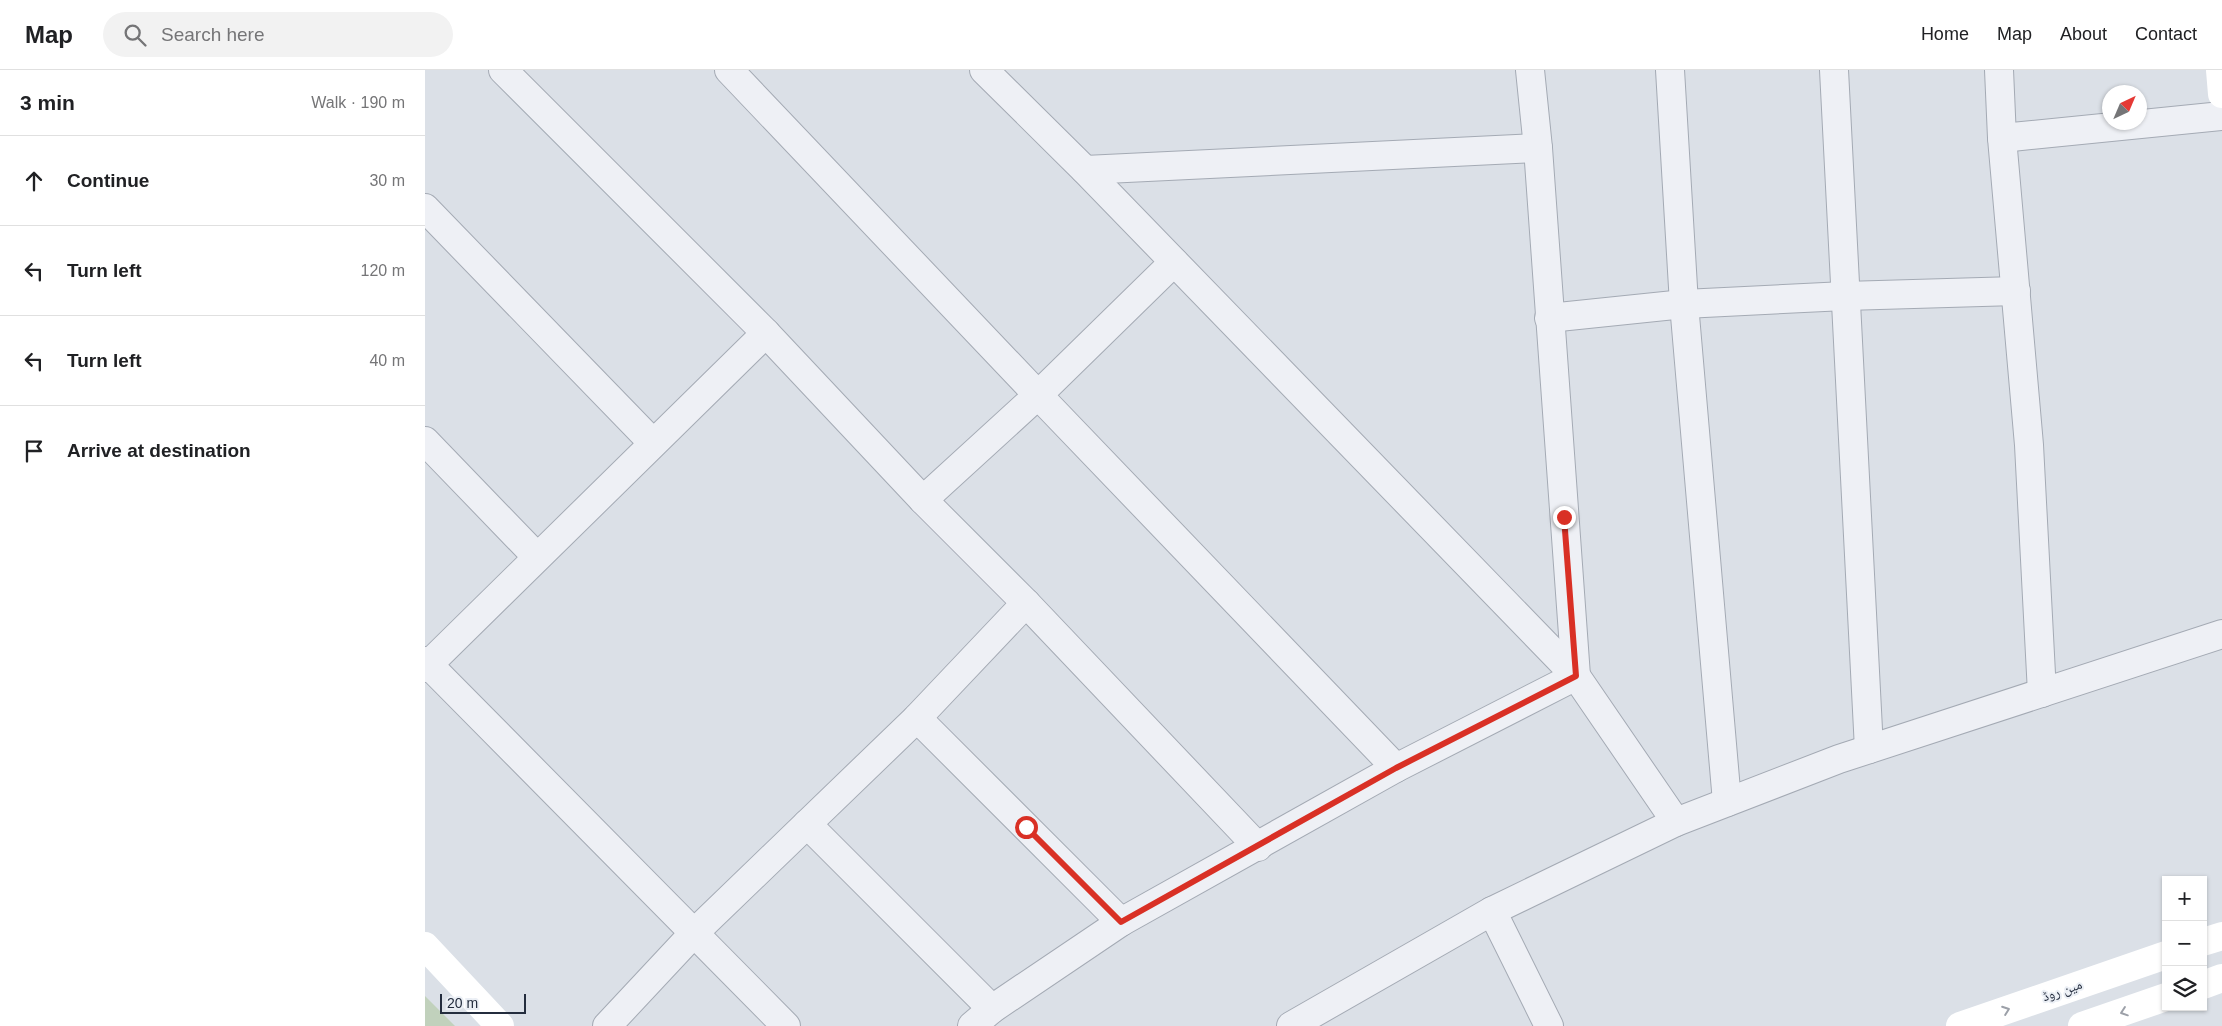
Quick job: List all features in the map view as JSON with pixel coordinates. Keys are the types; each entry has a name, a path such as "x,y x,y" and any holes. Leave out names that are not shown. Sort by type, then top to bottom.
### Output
{"main road":[{"path":"2220,70 2222,94"},
{"path":"2207,941 2222,936"},
{"path":"425,946 500,1026"},
{"name":"مین روڈ","path":"1960,1026 2162,956"},
{"path":"2207,984 2222,978"},
{"path":"2082,1026 2162,998"}],"street":[{"path":"503,70 766,333 923,500 1025,603 1258,847"},
{"path":"729,70 1396,768"},
{"path":"984,70 1175,262 1576,676 1676,822"},
{"path":"1530,70 1538,148 1576,676"},
{"path":"1670,70 1684,304 1727,802"},
{"path":"1834,70 1869,749"},
{"path":"1999,70 2002,138 2029,445 2043,693"},
{"path":"2002,138 2222,116"},
{"path":"1085,170 1538,148"},
{"path":"425,208 653,443"},
{"path":"923,500 1038,395 1175,262"},
{"path":"1549,318 1684,304 1845,296 2015,291"},
{"path":"766,333 426,664 786,1026"},
{"path":"425,441 537,558"},
{"path":"607,1026 693,934 917,718 1025,603"},
{"path":"1291,1026 1493,912 1676,822 1869,749 2222,634"},
{"path":"972,1026 993,1009 1121,922 1258,847 1396,768 1576,676"},
{"path":"917,718 1121,922"},
{"path":"807,824 993,1009"},
{"path":"1493,912 1549,1026"}],"green space":[{"path":"425,996 455,1026 425,1026"}],"route":[{"path":"1026,827 1121,922 1258,847 1396,768 1576,676 1564,517"}]}
